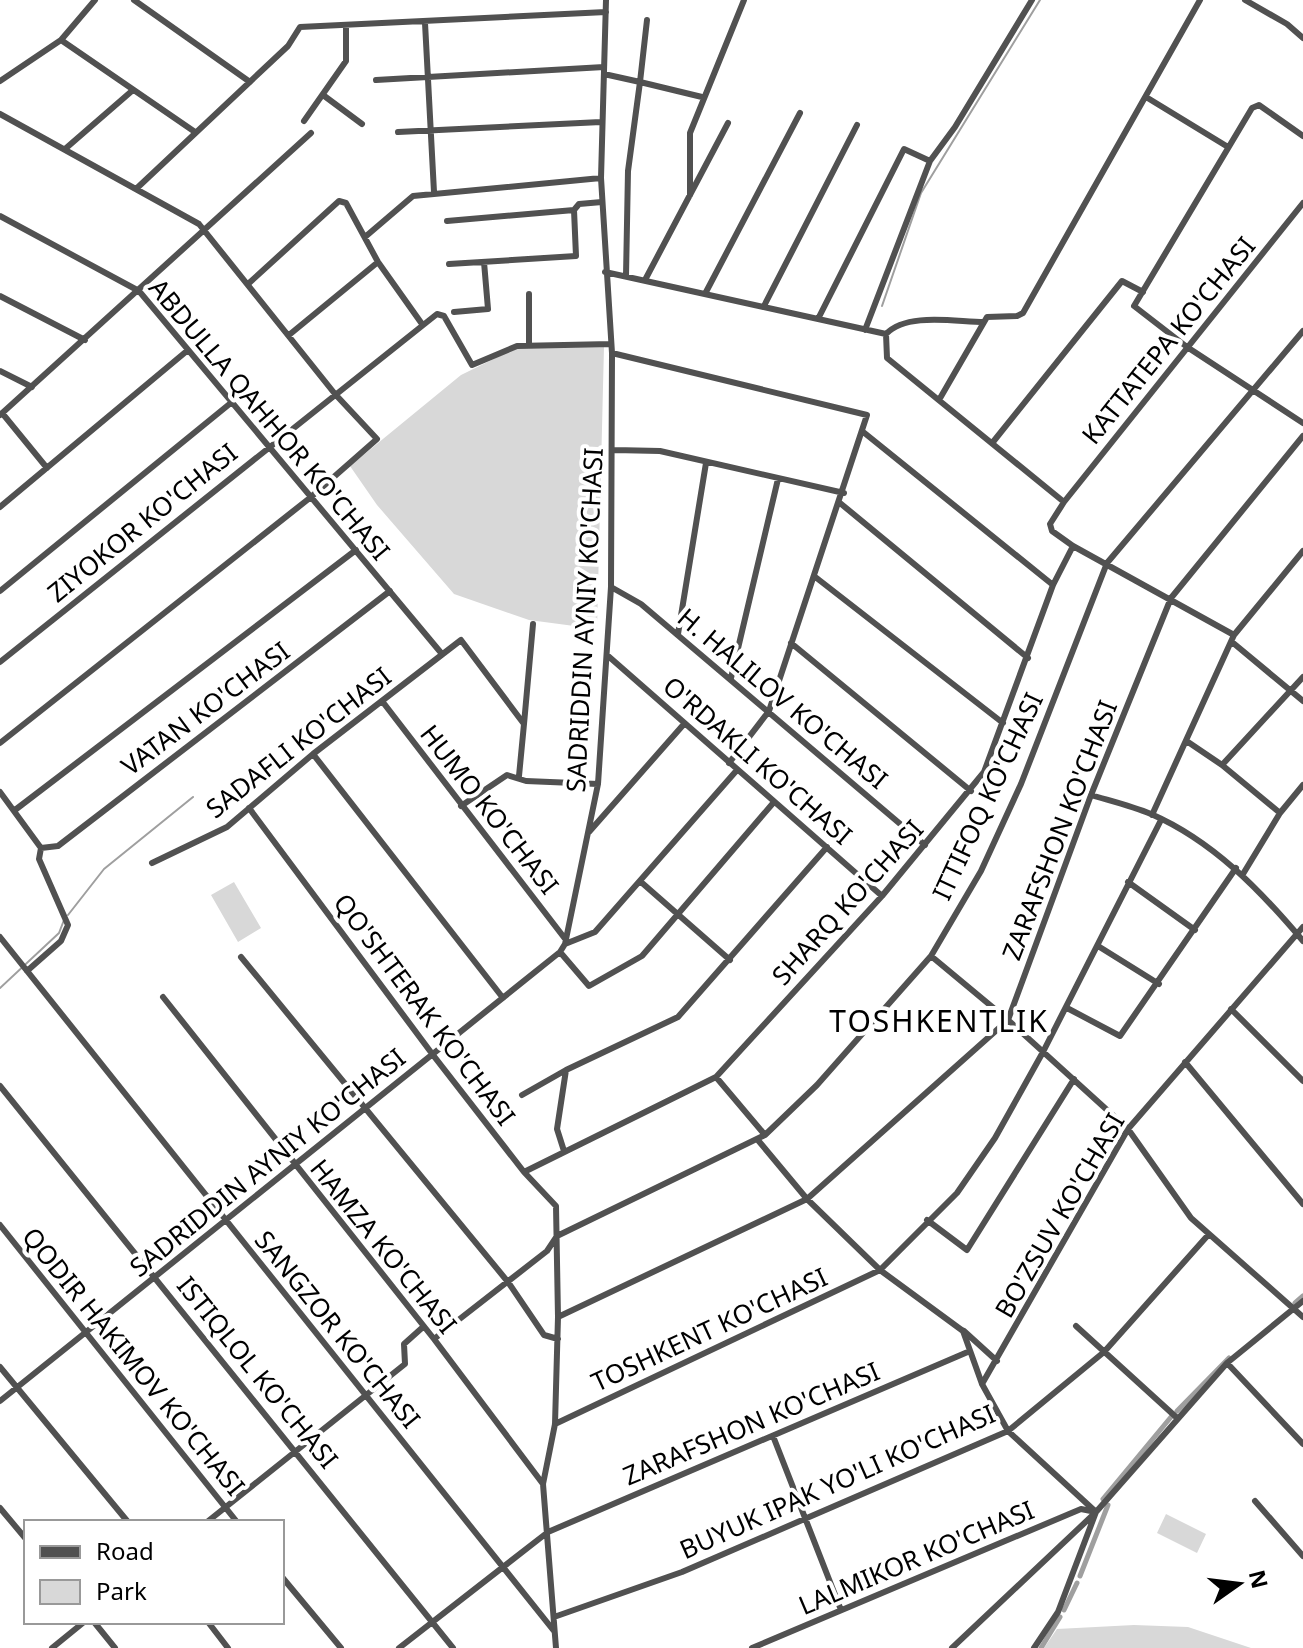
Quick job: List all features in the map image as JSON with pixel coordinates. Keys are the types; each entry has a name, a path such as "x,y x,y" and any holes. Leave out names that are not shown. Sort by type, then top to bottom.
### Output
{"street":[{"path":"0,81 61,40 95,0"},
{"path":"134,0 250,82"},
{"name":"SADRIDDIN AYNIY KO'CHASI","path":"0,1401 560,952 565,942 598,784 611,587 614,450 612,348 601,178 606,0"},
{"path":"690,195 690,133 702,97 744,0"},
{"path":"865,330 930,161 955,127 1032,0"},
{"path":"939,400 988,316 1017,316 1023,313 1200,0"},
{"path":"1245,0 1287,24 1303,38"},
{"path":"136,189 288,46 300,27 606,12"},
{"path":"626,276 628,171 647,20"},
{"path":"425,23 434,192"},
{"path":"304,121 346,61 346,26"},
{"path":"61,40 195,132"},
{"path":"376,80 604,70 702,97"},
{"path":"65,149 133,90"},
{"path":"323,95 362,124"},
{"path":"1146,97 1228,147"},
{"path":"1303,136 1256,105 1134,306 1187,347 1254,388 1303,423"},
{"path":"706,292 800,113"},
{"path":"0,114 199,224 335,394 377,439 311,497 0,743"},
{"path":"398,132 601,122"},
{"path":"645,280 728,123"},
{"path":"764,306 857,125"},
{"path":"47,468 1,414 311,133"},
{"path":"818,319 904,149 930,161"},
{"path":"365,237 413,196 601,178"},
{"path":"248,284 339,201 346,203 378,262 422,324 437,314 444,316 472,365 517,346 612,348 867,415 844,493 769,711 729,763"},
{"path":"449,264 576,256 574,210 579,204 602,202"},
{"name":"KATTATEPA KO'CHASI","path":"1064,502 1303,203"},
{"path":"447,221 574,210"},
{"name":"ABDULLA QAHHOR KO'CHASI","path":"0,216 139,291 442,654"},
{"path":"289,335 378,262"},
{"path":"454,312 488,309 484,262"},
{"path":"605,272 886,334"},
{"path":"993,442 1122,281 1143,292"},
{"path":"529,294 529,345"},
{"path":"0,296 85,340"},
{"path":"984,322 908,322 893,327 886,334 887,358 1064,502 1050,528 1073,546 1171,598 1233,639 1303,701"},
{"name":"ZIYOKOR KO'CHASI","path":"0,662 422,324"},
{"name":"ITTIFOQ KO'CHASI","path":"434,1339 547,1251 557,1236 761,1137 817,1085 931,956 981,871 1021,784 1107,563 1303,331"},
{"path":"0,507 188,350"},
{"path":"0,371 32,387"},
{"path":"0,591 232,402"},
{"path":"862,431 1053,585"},
{"name":"ZARAFSHON KO'CHASI","path":"558,1317 807,1199 1008,1020 1091,795 1171,598 1303,436"},
{"path":"614,450 660,451 844,493"},
{"path":"678,634 706,463"},
{"path":"731,678 778,479"},
{"path":"840,503 1028,658"},
{"name":"SHARQ KO'CHASI","path":"524,1172 716,1077 882,896 984,772 1053,585 1073,546"},
{"path":"15,810 356,550"},
{"path":"1152,815 1233,639 1303,551"},
{"path":"814,576 1003,723"},
{"name":"H. HALILOV KO'CHASI","path":"611,587 631,596 678,634 925,845"},
{"name":"VATAN KO'CHASI","path":"41,848 58,846 390,591"},
{"path":"519,776 533,624"},
{"name":"SADAFLI KO'CHASI","path":"152,863 227,827 313,754 461,640 524,724"},
{"path":"791,643 971,791"},
{"name":"O'RDAKLI KO'CHASI","path":"607,655 882,896"},
{"path":"1222,765 1303,677"},
{"name":"HUMO KO'CHASI","path":"382,701 565,942"},
{"path":"587,834 684,724"},
{"path":"1188,742 1222,765 1280,813"},
{"path":"313,754 503,998"},
{"path":"565,942 595,932 737,770"},
{"path":"461,806 507,775 519,776 526,781 598,784"},
{"path":"1243,874 1280,813 1300,794 1303,785"},
{"path":"0,792 41,848 39,859 68,925 61,941 27,971"},
{"path":"1091,795 1152,815 1236,868 1303,941"},
{"path":"560,952 589,986 642,956 774,802"},
{"name":"QO'SHTERAK KO'CHASI","path":"249,808 433,1055 524,1172 556,1206 558,1339 555,1424 543,1484"},
{"path":"880,1270 957,1193 995,1138 1067,1008 1161,820"},
{"path":"522,1095 566,1070 678,1017 827,847"},
{"path":"1067,1008 1120,1036 1159,984 1236,868"},
{"path":"641,882 730,960"},
{"path":"1128,882 1195,930"},
{"name":"BO'ZSUV KO'CHASI","path":"982,1384 1128,1129 1303,927"},
{"name":"SANGZOR KO'CHASI","path":"0,937 555,1633"},
{"path":"1098,946 1159,984"},
{"path":"931,956 1008,1020 1128,1129 1191,1218 1303,1317"},
{"path":"241,957 508,1282 544,1335 558,1339"},
{"name":"HAMZA KO'CHASI","path":"163,997 434,1339 543,1484"},
{"path":"1231,1009 1303,1081"},
{"path":"1185,1062 1303,1204"},
{"path":"564,1151 557,1129 566,1070"},
{"path":"716,1077 807,1199 880,1270 963,1331 997,1361"},
{"path":"927,1220 967,1250 1074,1079"},
{"name":"ISTIQLOL KO'CHASI","path":"0,1086 453,1648"},
{"name":"QODIR HAKIMOV KO'CHASI","path":"0,1225 235,1520"},
{"name":"BUYUK IPAK YO'LI KO'CHASI","path":"554,1617 682,1572 1008,1431 1104,1352 1209,1234"},
{"name":"TOSHKENT KO'CHASI","path":"555,1424 880,1270"},
{"path":"952,1648 1096,1512 1176,1417 1227,1363 1303,1301"},
{"path":"1076,1326 1176,1417"},
{"path":"209,1520 405,1364 404,1344 423,1327"},
{"path":"963,1331 982,1384 1008,1431 1096,1512"},
{"name":"ZARAFSHON KO'CHASI","path":"399,1648 548,1532 970,1351"},
{"path":"1227,1363 1303,1444"},
{"path":"0,1367 126,1520"},
{"path":"773,1436 808,1518 841,1610"},
{"path":"543,1484 556,1648"},
{"path":"1255,1501 1303,1556"},
{"path":"0,1508 24,1537"},
{"name":"LALMIKOR KO'CHASI","path":"752,1648 1081,1509 1096,1512"},
{"path":"1034,1648 1058,1612 1096,1512"},
{"path":"284,1579 341,1648"},
{"path":"52,1648 82,1624"},
{"path":"96,1624 115,1648"},
{"path":"210,1624 228,1648"}],"green space":[{"path":"518,347 604,347 597,629 529,620 454,594 377,505 350,466 461,375"},
{"path":"234,882 261,928 238,942 211,895"},
{"path":"1166,1514 1206,1534 1197,1553 1157,1533"},
{"path":"1134,1625 1188,1627 1251,1648 1044,1648 1057,1629"}],"waterway":[{"path":"882,306 921,193 1040,0"},
{"path":"68,915 104,869 193,797"},
{"path":"0,988 59,933 64,920"},
{"path":"1295,1303 1303,1296"},
{"path":"1177,1411 1229,1358"},
{"path":"1103,1499 1171,1417"},
{"path":"1080,1576 1108,1505"},
{"path":"1064,1610 1077,1583"},
{"path":"1041,1648 1060,1617"}],"district":[{"name":"TOSHKENTLIK","path":"939,1020"}]}
